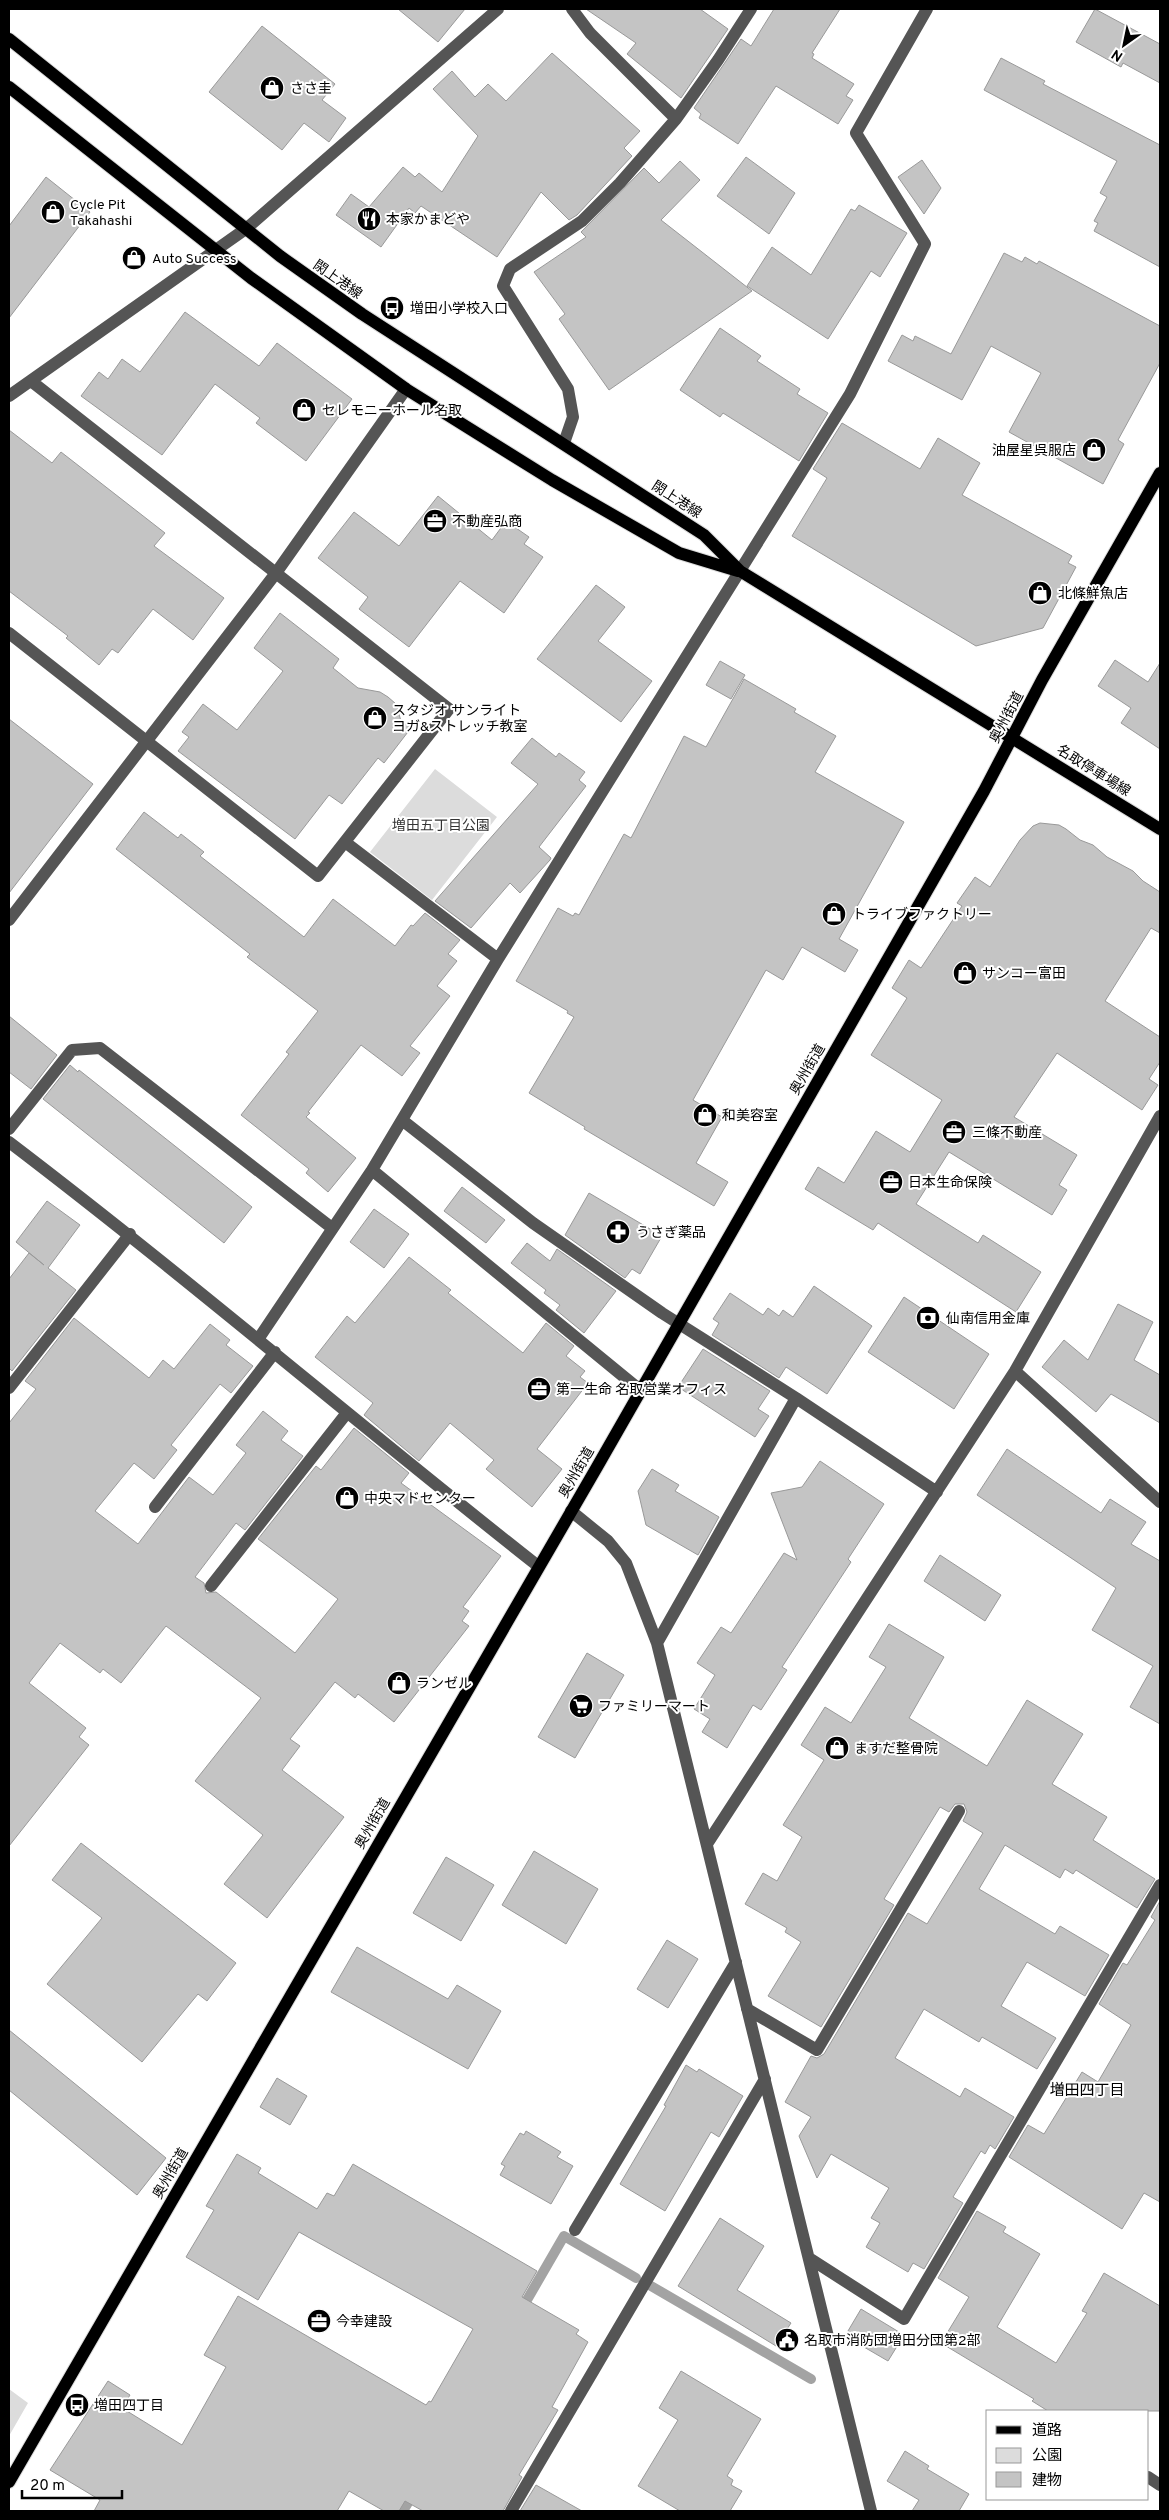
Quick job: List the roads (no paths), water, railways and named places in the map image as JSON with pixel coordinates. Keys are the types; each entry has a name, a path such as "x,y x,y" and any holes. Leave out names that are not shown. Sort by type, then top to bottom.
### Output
{"main road":[{"name":"閖上港線","path":"9,39 280,256 362,314 704,535 740,571 1012,736"},
{"name":"閖上港線","path":"9,87 216,250 406,389 552,480 679,554 740,571"},
{"name":"奥州街道","path":"9,2482 571,1511 979,800 1042,680 1160,472"},
{"name":"名取停車場線","path":"1012,736 1160,828"}],"street":[{"path":"9,396 247,228 498,9"},
{"path":"572,9 590,33 676,119"},
{"path":"564,443 573,417 568,389 503,286 510,269 582,221 620,183 676,119 751,9"},
{"path":"259,1338 372,1170 498,959 850,394 925,244 856,133 927,9"},
{"path":"9,633 318,876 449,709 31,381"},
{"path":"9,920 145,740 276,573 406,389"},
{"path":"345,842 498,959"},
{"path":"9,1129 72,1050 100,1048 332,1228"},
{"path":"707,1844 1015,1371 1160,1116"},
{"path":"402,1120 533,1223 677,1324 796,1398 937,1492"},
{"path":"9,1142 130,1234 259,1338 346,1414 538,1566"},
{"path":"372,1170 640,1390"},
{"path":"9,1388 130,1234"},
{"path":"155,1507 275,1352"},
{"path":"1015,1371 1160,1502"},
{"path":"657,1643 796,1398"},
{"path":"211,1586 346,1414"},
{"path":"571,1511 608,1541 626,1563 657,1643 870,2511"},
{"path":"747,2009 817,2050 959,1811"},
{"path":"809,2258 904,2319 1160,1884"},
{"path":"576,2230 736,1962"},
{"path":"511,2511 764,2079"},
{"path":"1149,2478 1160,2484"}],"waterway":[{"path":"520,2312 564,2236 636,2278"},
{"path":"651,2286 811,2379"},
{"path":"403,2511 414,2493"}],"place":[{"name":"ささ圭","path":"272,88"},
{"name":"Cycle Pit Takahashi","path":"53,212"},
{"name":"本家かまどや","path":"369,219"},
{"name":"Auto Success","path":"134,258"},
{"name":"増田小学校入口","path":"392,308"},
{"name":"セレモニーホール名取","path":"304,410"},
{"name":"油屋星呉服店","path":"1094,450"},
{"name":"不動産弘商","path":"435,521"},
{"name":"北條鮮魚店","path":"1040,593"},
{"name":"スタジオ サンライト ヨガ&ストレッチ教室","path":"375,718"},
{"name":"トライブファクトリー","path":"834,914"},
{"name":"サンコー富田","path":"965,973"},
{"name":"和美容室","path":"705,1115"},
{"name":"三條不動産","path":"954,1132"},
{"name":"日本生命保険","path":"891,1182"},
{"name":"うさぎ薬品","path":"618,1232"},
{"name":"仙南信用金庫","path":"928,1318"},
{"name":"第一生命 名取営業オフィス","path":"539,1389"},
{"name":"中央マドセンター","path":"347,1498"},
{"name":"ランゼル","path":"399,1683"},
{"name":"ファミリーマート","path":"581,1706"},
{"name":"ますだ整骨院","path":"837,1748"},
{"name":"今幸建設","path":"319,2321"},
{"name":"名取市消防団増田分団第2部","path":"787,2340"},
{"name":"増田四丁目","path":"77,2405"}],"district":[{"name":"増田四丁目","path":"1087,2090"}],"park label":[{"name":"増田五丁目公園","path":"441,825"}]}
